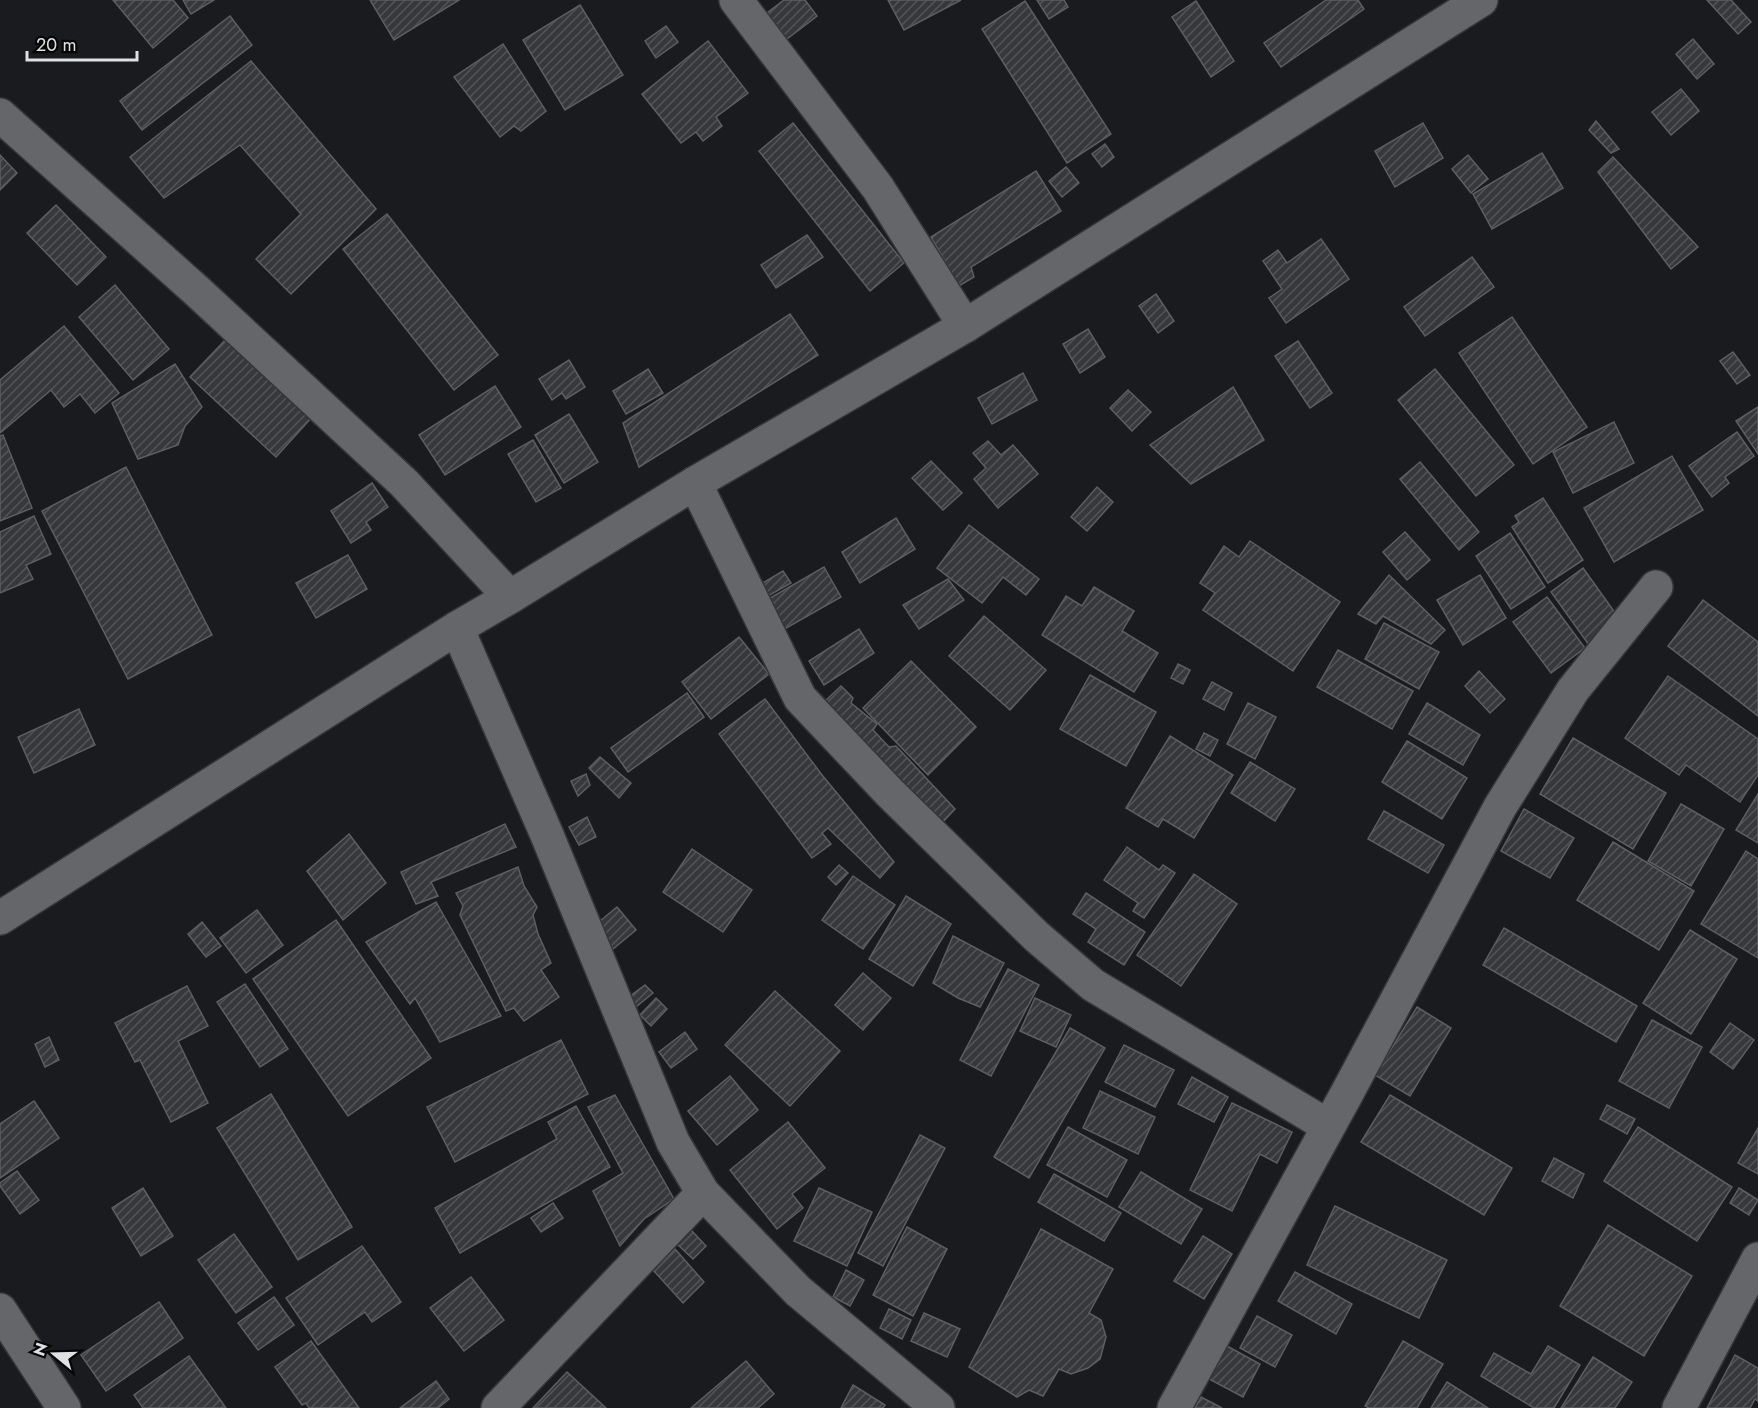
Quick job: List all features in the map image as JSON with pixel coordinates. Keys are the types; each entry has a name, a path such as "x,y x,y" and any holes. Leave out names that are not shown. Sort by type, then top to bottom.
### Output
{"street":[{"path":"736,0 878,189 965,326"},
{"path":"0,918 458,628 695,483 965,326 1481,0"},
{"path":"0,115 198,292 404,483 510,597"},
{"path":"695,483 800,698 890,793 1036,936 1093,985 1328,1126"},
{"path":"1174,1408 1352,1085 1500,807 1573,690 1656,587"},
{"path":"458,628 547,835 673,1142 703,1193 798,1291 930,1405"},
{"path":"498,1408 703,1193"},
{"path":"1679,1408 1758,1259"},
{"path":"0,1310 64,1408"}],"building":[{"path":"113,0 173,0 188,18 153,48"},
{"path":"183,0 214,0 191,14"},
{"path":"370,0 459,0 394,40"},
{"path":"784,0 805,0 817,16 787,39 767,13"},
{"path":"888,0 961,0 904,30"},
{"path":"1037,0 1064,0 1068,7 1049,19"},
{"path":"1326,0 1358,0 1364,9 1281,67 1264,43"},
{"path":"1707,0 1731,0 1751,22 1738,34"},
{"path":"1025,1 1111,134 1067,163 982,29"},
{"path":"1196,1 1234,61 1211,77 1172,17"},
{"path":"580,5 623,75 565,110 523,40"},
{"path":"230,16 252,45 142,130 120,101"},
{"path":"666,26 678,42 656,58 645,41"},
{"path":"1693,39 1714,64 1697,79 1676,54"},
{"path":"708,41 748,93 716,117 722,126 703,141 696,132 681,143 642,94"},
{"path":"503,44 546,111 521,131 514,126 500,137 454,77"},
{"path":"251,61 376,209 291,294 256,259 301,214 240,145 164,198 130,157"},
{"path":"1681,89 1699,111 1671,135 1652,112"},
{"path":"1596,121 1619,149 1611,153 1589,130"},
{"path":"793,123 904,263 870,291 759,151"},
{"path":"1423,123 1443,158 1395,187 1375,151"},
{"path":"1105,144 1114,157 1102,167 1092,154"},
{"path":"1542,153 1563,188 1492,229 1473,194"},
{"path":"0,155 17,173 0,190"},
{"path":"1468,155 1488,179 1471,193 1452,169"},
{"path":"1613,157 1698,247 1671,269 1598,172"},
{"path":"1066,167 1079,183 1062,197 1049,181"},
{"path":"1036,171 1061,211 971,267 974,277 959,286 931,237"},
{"path":"56,205 106,257 77,285 27,233"},
{"path":"387,214 498,355 454,390 343,249"},
{"path":"807,235 823,257 776,288 761,265"},
{"path":"1321,239 1349,279 1286,323 1269,298 1282,289 1263,261 1278,250 1287,263"},
{"path":"1472,257 1494,287 1425,336 1404,307"},
{"path":"115,285 169,349 133,380 79,317"},
{"path":"1156,294 1174,321 1158,333 1139,306"},
{"path":"790,314 818,355 639,467 623,423"},
{"path":"1512,317 1587,427 1533,464 1459,353"},
{"path":"64,326 119,393 95,413 80,394 64,407 51,390 0,433 0,380"},
{"path":"1088,329 1105,357 1080,373 1063,344"},
{"path":"228,337 313,416 276,457 190,377"},
{"path":"1298,341 1332,393 1310,408 1275,356"},
{"path":"1733,352 1750,375 1737,384 1720,361"},
{"path":"569,360 585,387 566,399 562,393 552,400 539,379"},
{"path":"175,364 202,407 185,426 178,445 138,459 112,403"},
{"path":"648,369 663,393 626,414 613,391"},
{"path":"1435,369 1514,465 1476,496 1398,400"},
{"path":"1023,373 1037,400 992,424 978,398"},
{"path":"495,386 521,427 445,475 419,435"},
{"path":"1233,387 1264,440 1191,484 1150,445"},
{"path":"1128,390 1151,412 1132,431 1110,408"},
{"path":"1758,407 1758,454 1736,421"},
{"path":"569,414 598,462 564,483 535,435"},
{"path":"1614,422 1634,463 1573,493 1553,452"},
{"path":"1737,432 1754,456 1725,477 1729,483 1712,497 1689,466"},
{"path":"3,435 32,508 0,521 0,436"},
{"path":"533,440 561,488 536,502 508,454"},
{"path":"988,441 1001,455 1013,445 1038,474 998,508 974,479 986,468 973,453"},
{"path":"1672,456 1703,510 1614,562 1584,508"},
{"path":"931,461 962,493 943,510 912,478"},
{"path":"1420,462 1479,532 1459,550 1400,479"},
{"path":"126,467 212,635 128,679 42,511"},
{"path":"372,483 388,507 366,522 371,530 351,543 331,511"},
{"path":"1097,487 1113,502 1087,531 1071,517"},
{"path":"1543,498 1583,560 1548,583 1512,527 1519,522 1515,516"},
{"path":"34,516 51,554 26,565 33,579 0,593 0,532"},
{"path":"896,518 915,549 860,583 842,552"},
{"path":"969,525 1039,579 1026,595 1003,577 982,603 937,568"},
{"path":"1405,532 1430,560 1407,580 1383,552"},
{"path":"1510,533 1545,587 1511,609 1476,556"},
{"path":"1250,541 1340,602 1293,671 1203,610 1215,593 1200,583 1224,546 1239,557"},
{"path":"348,555 367,589 316,618 296,583"},
{"path":"824,567 841,597 781,631 765,601"},
{"path":"1583,568 1621,621 1589,645 1551,592"},
{"path":"783,571 791,583 768,596 761,584"},
{"path":"1389,575 1445,630 1431,644 1383,616 1376,624 1358,614"},
{"path":"1480,575 1506,618 1463,645 1437,600"},
{"path":"948,579 964,600 919,629 903,605"},
{"path":"1094,587 1134,611 1122,631 1158,653 1134,692 1042,635 1066,596 1082,606"},
{"path":"1547,597 1585,648 1551,673 1513,622"},
{"path":"1703,600 1758,642 1758,716 1668,646"},
{"path":"984,616 1046,670 1010,710 949,656"},
{"path":"1384,623 1439,652 1419,689 1365,659"},
{"path":"859,629 874,653 824,685 809,661"},
{"path":"739,637 769,674 711,719 682,682"},
{"path":"1338,650 1413,691 1392,729 1317,687"},
{"path":"911,661 976,727 928,775 863,708"},
{"path":"1178,664 1190,670 1183,684 1171,678"},
{"path":"1479,671 1505,699 1490,713 1465,686"},
{"path":"1090,675 1156,712 1126,766 1060,729"},
{"path":"1668,676 1758,739 1758,775 1740,802 1686,765 1679,775 1625,738"},
{"path":"1212,682 1232,693 1224,710 1203,699"},
{"path":"841,686 853,698 851,703 877,724 873,730 889,747 896,746 955,809 942,823 898,777 821,705"},
{"path":"687,693 704,717 628,772 611,748"},
{"path":"765,699 822,775 894,862 880,878 828,828 822,833 831,844 812,858 719,734"},
{"path":"1248,703 1276,717 1255,759 1227,744"},
{"path":"1427,703 1480,735 1463,765 1409,734"},
{"path":"79,709 95,745 34,773 18,737"},
{"path":"1204,733 1218,740 1210,756 1196,749"},
{"path":"1170,736 1233,775 1194,838 1163,819 1158,827 1126,808"},
{"path":"1573,738 1666,793 1633,849 1540,794"},
{"path":"1407,741 1467,778 1442,819 1382,782"},
{"path":"600,757 631,783 619,798 589,768"},
{"path":"1250,762 1295,789 1275,821 1231,793"},
{"path":"586,774 590,785 578,796 571,781"},
{"path":"1758,794 1758,843 1736,830"},
{"path":"1681,804 1724,829 1691,886 1648,861"},
{"path":"1524,809 1574,838 1550,878 1501,851"},
{"path":"1384,811 1444,845 1428,873 1368,839"},
{"path":"587,817 596,837 579,845 569,827"},
{"path":"505,824 516,847 431,882 438,896 416,904 401,872"},
{"path":"349,834 386,883 343,920 307,871"},
{"path":"1613,842 1694,891 1659,950 1577,900"},
{"path":"1127,847 1159,870 1163,865 1175,873 1144,918 1133,911 1138,903 1104,880"},
{"path":"692,849 752,890 723,932 663,892"},
{"path":"1746,851 1758,859 1758,958 1701,924"},
{"path":"839,865 848,873 836,885 828,877"},
{"path":"518,867 524,886 537,907 533,915 538,934 551,963 541,970 559,997 524,1021 514,1008 506,1011 460,915 463,906 456,893"},
{"path":"1194,874 1237,904 1181,986 1137,955"},
{"path":"853,876 895,905 863,949 822,920"},
{"path":"1086,893 1145,932 1124,965 1088,942 1096,929 1073,914"},
{"path":"906,896 951,924 913,986 869,959"},
{"path":"436,902 501,1016 440,1042 415,998 410,1004 366,942"},
{"path":"617,907 636,930 613,949 594,926"},
{"path":"257,910 283,945 246,973 220,938"},
{"path":"336,920 431,1058 348,1116 253,979"},
{"path":"202,922 221,946 206,957 188,934"},
{"path":"1504,928 1637,1006 1616,1042 1483,965"},
{"path":"1690,930 1737,959 1691,1034 1643,1003"},
{"path":"953,936 1004,963 980,1007 958,998 933,983"},
{"path":"1008,969 1039,985 991,1076 960,1060"},
{"path":"863,973 891,998 863,1030 835,1005"},
{"path":"245,984 288,1049 260,1067 217,1002"},
{"path":"645,985 653,993 631,1011 622,1002"},
{"path":"187,986 208,1026 178,1041 208,1103 171,1122 140,1060 135,1062 115,1023"},
{"path":"775,991 840,1051 790,1106 725,1045"},
{"path":"656,998 667,1009 651,1026 640,1015"},
{"path":"1035,998 1071,1015 1056,1047 1020,1031"},
{"path":"1417,1007 1451,1028 1410,1096 1375,1075"},
{"path":"1652,1020 1702,1047 1669,1108 1619,1081"},
{"path":"1730,1023 1754,1040 1733,1069 1710,1052"},
{"path":"1070,1028 1105,1048 1029,1178 994,1157"},
{"path":"685,1032 697,1049 671,1068 659,1052"},
{"path":"49,1037 59,1060 45,1067 35,1044"},
{"path":"561,1040 588,1094 455,1162 427,1107"},
{"path":"1124,1045 1174,1070 1155,1107 1105,1082"},
{"path":"730,1076 758,1110 717,1145 688,1111"},
{"path":"1192,1077 1228,1097 1214,1122 1178,1104"},
{"path":"1100,1091 1155,1117 1138,1154 1083,1128"},
{"path":"271,1094 352,1227 298,1260 217,1128"},
{"path":"615,1095 674,1199 644,1219 620,1246 593,1191 623,1173 588,1107"},
{"path":"1390,1095 1512,1168 1484,1215 1361,1142"},
{"path":"34,1101 59,1138 0,1178 0,1124"},
{"path":"1232,1103 1292,1132 1277,1163 1260,1154 1232,1211 1190,1190"},
{"path":"1607,1105 1635,1119 1627,1134 1600,1119"},
{"path":"576,1106 610,1167 460,1253 435,1208 557,1139 548,1122"},
{"path":"788,1122 825,1168 792,1194 803,1208 777,1229 730,1170"},
{"path":"1068,1127 1127,1160 1107,1197 1047,1165"},
{"path":"1638,1127 1732,1187 1697,1241 1604,1181"},
{"path":"1758,1128 1758,1174 1738,1163"},
{"path":"920,1135 945,1148 883,1266 858,1253"},
{"path":"1554,1158 1584,1174 1573,1198 1542,1181"},
{"path":"17,1171 39,1200 20,1214 0,1186 0,1183"},
{"path":"1141,1172 1202,1209 1181,1244 1119,1207"},
{"path":"1054,1174 1121,1213 1104,1241 1038,1202"},
{"path":"143,1188 173,1236 141,1256 112,1208"},
{"path":"819,1188 872,1212 847,1266 794,1241"},
{"path":"1739,1188 1758,1200 1749,1215 1730,1203"},
{"path":"553,1203 563,1218 541,1232 531,1218"},
{"path":"1335,1206 1447,1260 1419,1318 1307,1265"},
{"path":"1608,1225 1692,1276 1644,1356 1560,1306"},
{"path":"907,1227 947,1249 913,1316 873,1295"},
{"path":"1041,1229 1113,1269 1089,1313 1101,1320 1106,1337 1100,1359 1088,1368 1071,1374 1059,1369 1043,1396 1029,1390 1017,1397 969,1367"},
{"path":"691,1230 706,1246 693,1259 677,1244"},
{"path":"234,1234 272,1287 236,1313 198,1260"},
{"path":"1203,1236 1232,1254 1204,1299 1174,1281"},
{"path":"362,1246 401,1302 372,1322 365,1312 318,1345 286,1298"},
{"path":"675,1249 704,1282 683,1303 653,1270"},
{"path":"846,1270 864,1280 850,1306 833,1297"},
{"path":"1295,1272 1352,1304 1336,1334 1278,1301"},
{"path":"471,1277 504,1320 464,1351 430,1308"},
{"path":"274,1297 294,1325 258,1350 238,1323"},
{"path":"159,1302 183,1338 106,1391 81,1355"},
{"path":"889,1309 911,1320 902,1339 880,1328"},
{"path":"924,1313 960,1329 947,1357 911,1341"},
{"path":"1257,1316 1292,1335 1275,1367 1240,1348"},
{"path":"311,1341 359,1408 309,1408 306,1403 302,1405 275,1367"},
{"path":"1403,1341 1443,1364 1417,1408 1369,1408 1365,1406"},
{"path":"1227,1346 1260,1364 1243,1397 1209,1379"},
{"path":"1548,1346 1580,1365 1554,1408 1534,1408 1481,1376 1494,1353 1531,1374"},
{"path":"1735,1355 1758,1368 1758,1401 1755,1399 1750,1408 1707,1408"},
{"path":"189,1356 226,1408 143,1408 134,1395"},
{"path":"1593,1357 1632,1382 1615,1408 1561,1408"},
{"path":"746,1361 774,1394 758,1408 691,1408"},
{"path":"567,1372 606,1408 533,1408"},
{"path":"436,1381 449,1399 438,1408 400,1408"},
{"path":"1447,1382 1488,1408 1431,1408"},
{"path":"853,1385 885,1405 883,1408 841,1408"},
{"path":"1201,1397 1222,1408 1195,1408"}]}
